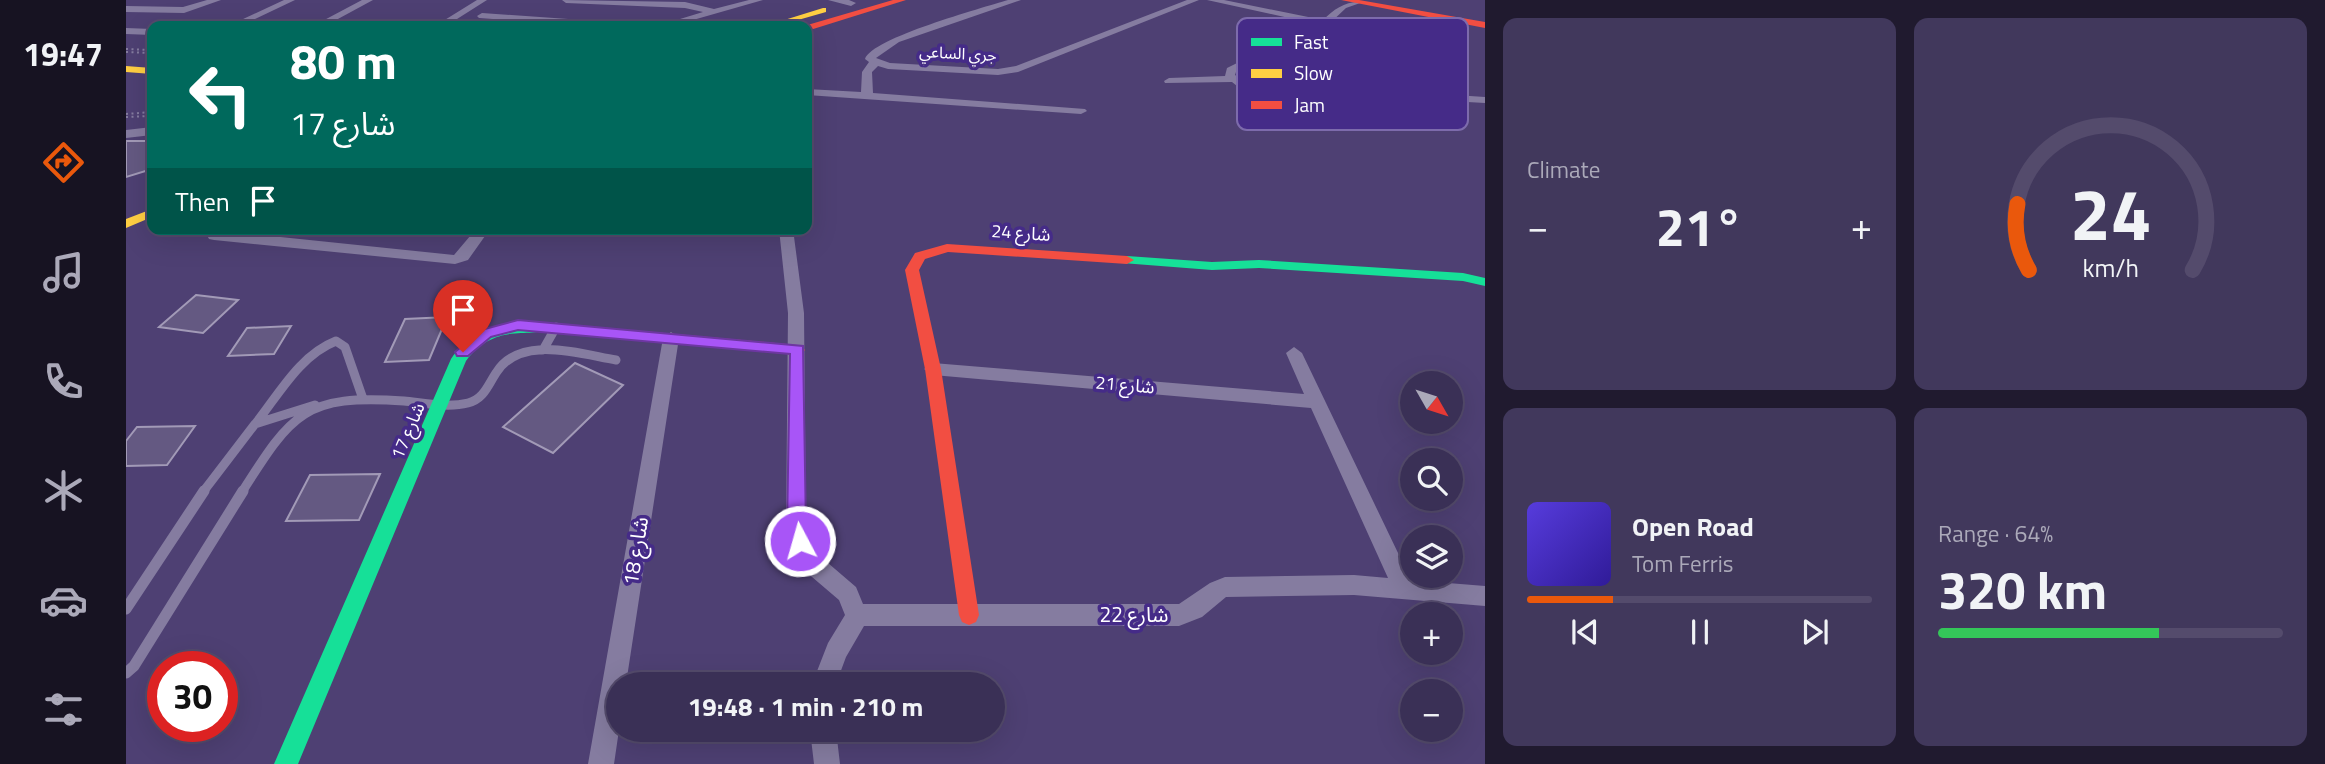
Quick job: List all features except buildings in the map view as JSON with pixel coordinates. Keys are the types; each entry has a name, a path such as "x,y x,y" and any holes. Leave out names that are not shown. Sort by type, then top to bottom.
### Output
{"street":[{"path":"126,9 184,10 217,0"},
{"path":"257,21 291,0"},
{"path":"328,21 369,0"},
{"path":"448,21 483,0"},
{"path":"566,0 692,6 714,12"},
{"path":"681,21 759,0"},
{"path":"812,27 902,0"},
{"name":"جري الساعي","path":"1017,0 889,43 872,53 870,59 875,62 990,71 1018,69 1195,0"},
{"path":"1211,0 1300,18"},
{"path":"1380,0 1485,19"},
{"path":"782,21 828,3 855,1"},
{"path":"1330,18 1344,3 1440,18"},
{"path":"482,16 544,21"},
{"path":"497,21 501,17"},
{"path":"126,31 147,32"},
{"path":"867,95 867,72 875,62"},
{"path":"1232,79 1229,74 1237,67"},
{"path":"126,69 147,71"},
{"path":"1169,81 1237,80"},
{"path":"126,81 147,83"},
{"path":"812,92 1081,111"},
{"path":"126,134 147,132"},
{"path":"126,220 147,219"},
{"path":"126,236 147,222"},
{"path":"214,235 455,260 463,257 479,235"},
{"path":"787,235 795,283 796,529 813,564 848,594 856,615 851,631 836,651 828,672"},
{"name":"شارع 24","path":"969,615 933,369 912,270 920,256 939,248 1212,266 1259,264 1471,278 1485,282"},
{"name":"شارع 17","path":"286,764 459,359 477,339 507,327 556,327 797,350"},
{"name":"شارع 18","path":"601,764 671,338"},
{"path":"1294,353 1404,589"},
{"name":"شارع 21","path":"933,369 1317,402"},
{"name":"شارع 22","path":"856,615 1179,615 1201,607 1210,595 1225,587 1354,585 1485,596"},
{"path":"824,742 827,764"}],"lane":[{"path":"543,350 556,327"},
{"path":"126,609 210,482 314,352 337,341 345,347 363,398"},
{"path":"255,424 323,402 363,398 440,404 475,401 485,393 503,364 526,352 543,350 616,360"},
{"path":"126,673 134,666 275,438 302,415 323,402"}],"path":[{"path":"126,50 147,52"},
{"path":"126,115 147,114"}],"traffic: fast":[{"path":"1127,260 1212,266 1259,264 1463,277 1485,282"},
{"path":"286,764 459,359 475,341 495,331 517,327 542,327"}],"traffic: slow":[{"path":"786,21 823,10"},
{"path":"126,69 147,71"},
{"path":"126,224 147,215"}],"traffic: jam":[{"path":"812,27 902,0"},
{"path":"1345,0 1446,18"},
{"path":"1468,22 1485,25"},
{"path":"969,615 933,369 912,270 920,256 947,248 1127,260"},
{"path":"542,327 797,350"}],"route":[{"path":"463,352 486,333 518,325 797,350 796,529 800,541"}]}
